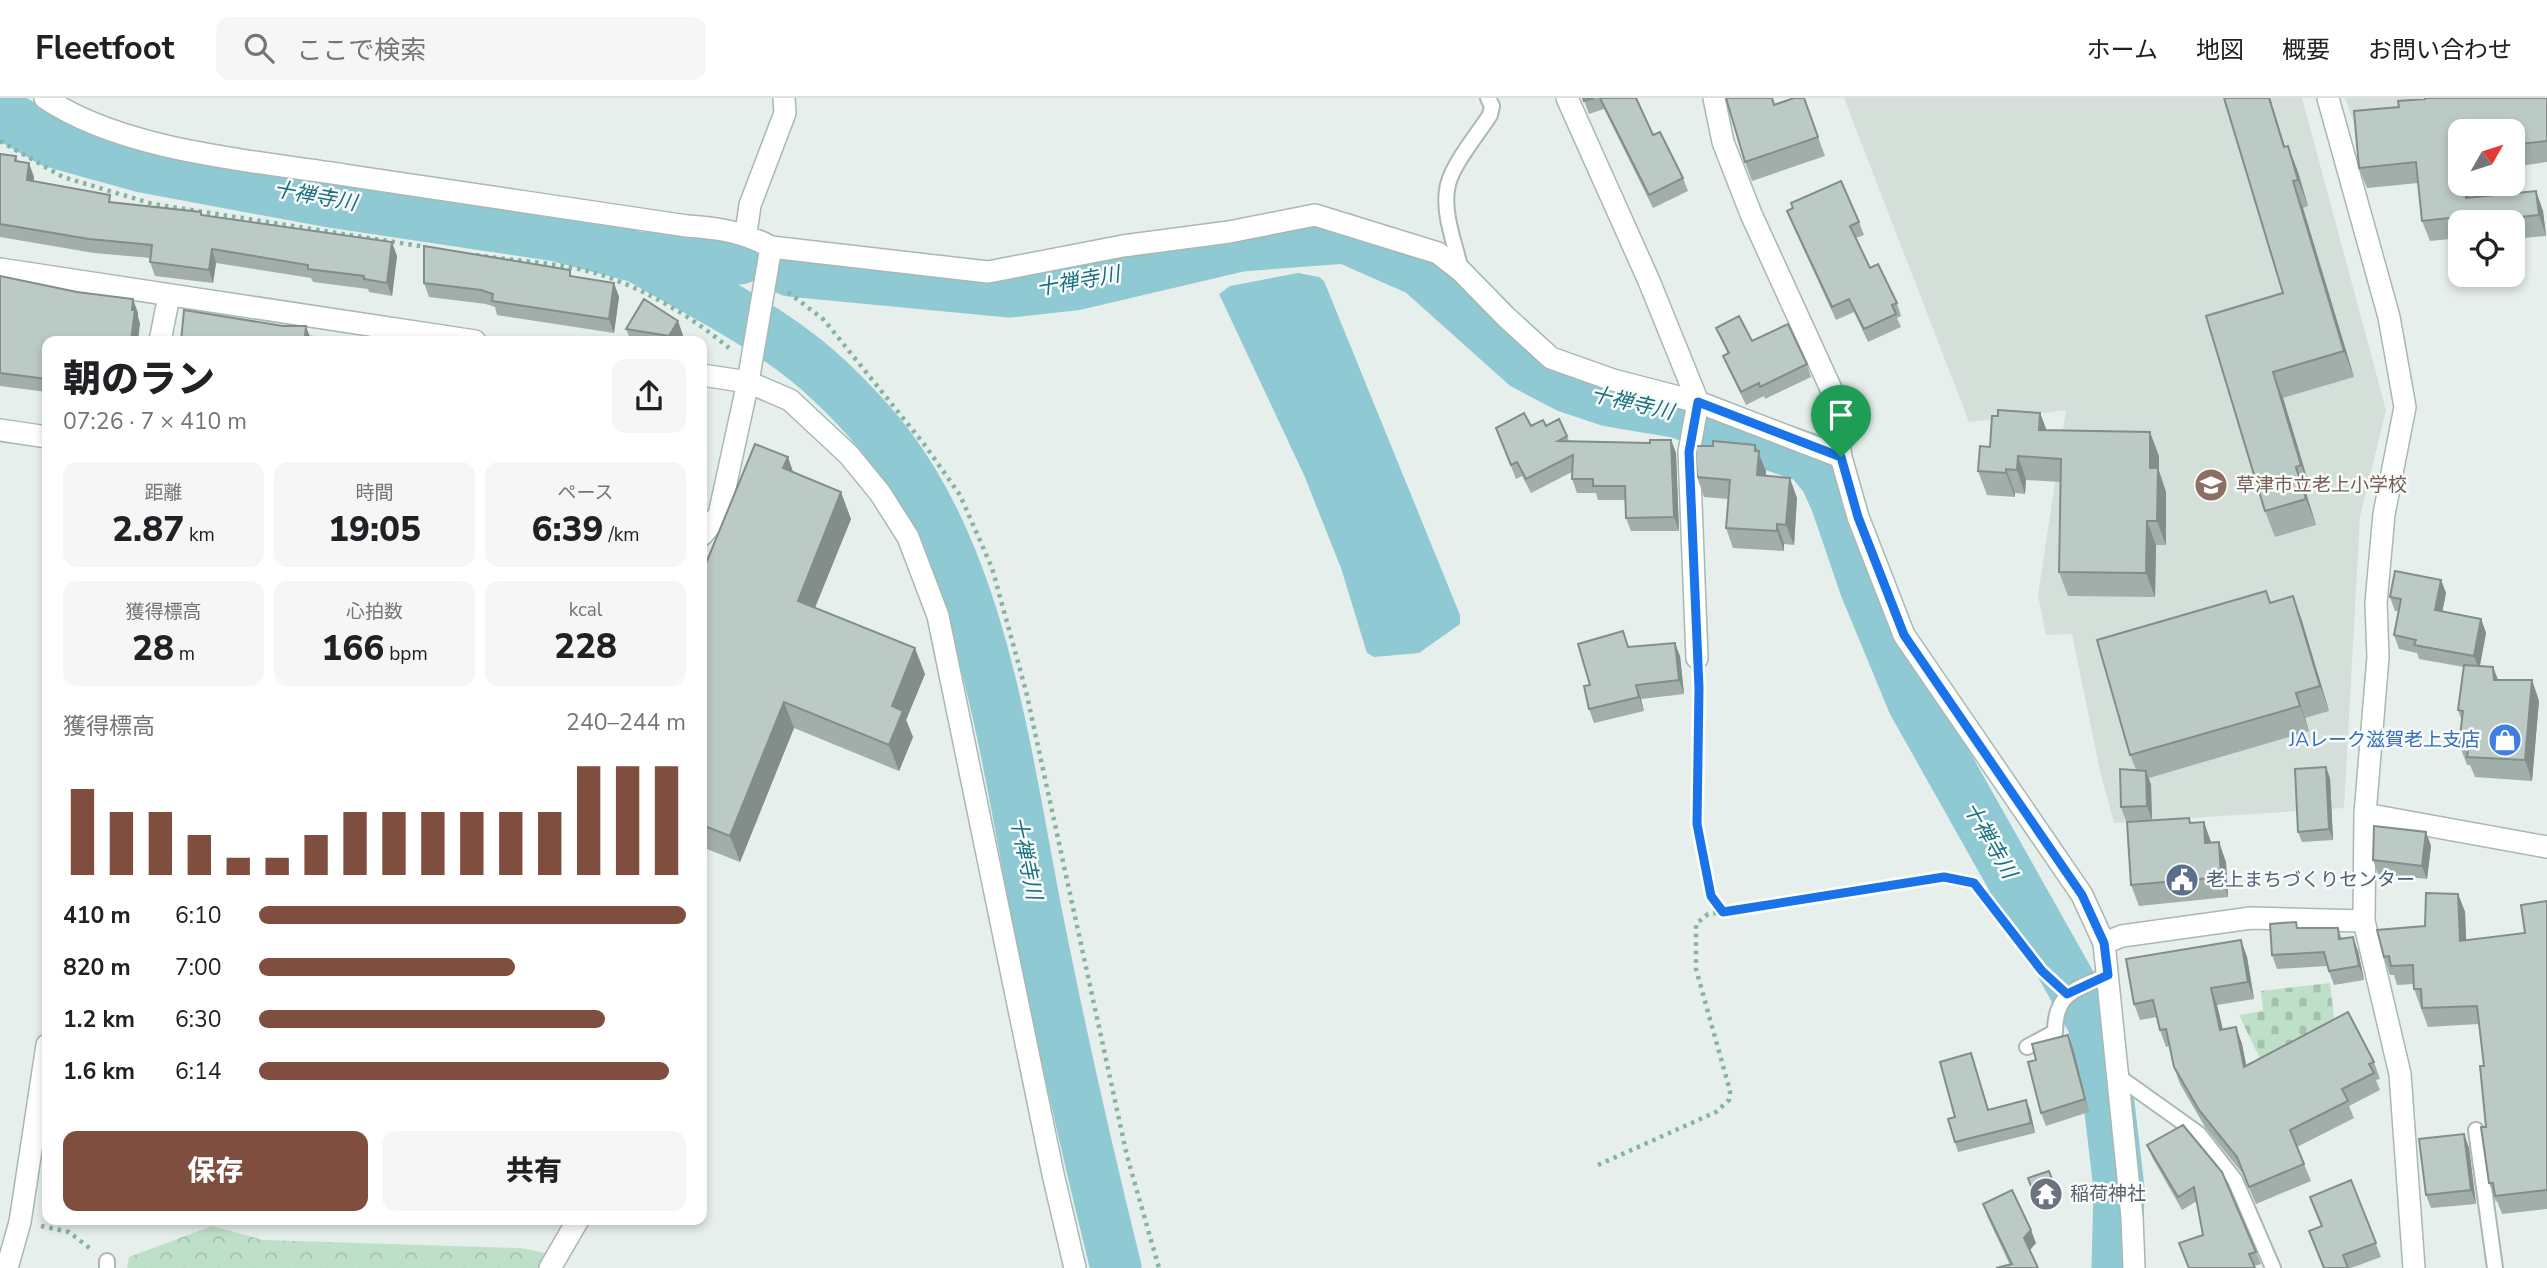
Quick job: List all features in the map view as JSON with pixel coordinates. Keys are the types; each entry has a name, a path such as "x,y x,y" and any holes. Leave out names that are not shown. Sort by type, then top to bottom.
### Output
{"street":[{"path":"45,98 68,113 144,141 282,165 746,233 771,247 988,272 1123,246 1229,232 1315,215 1438,254 1461,271 1551,358 1613,380 1695,415 1841,457"},
{"path":"746,233 750,205 785,113 785,98"},
{"path":"1567,98 1649,281 1695,415 1689,452 1696,658"},
{"path":"1714,98 1723,142 1751,214 1832,391 1841,457 1858,517 1904,635 2082,895 2104,943 2119,1077 2134,1268"},
{"path":"2328,98 2389,317 2405,407 2384,514 2376,604 2378,657 2365,814 2364,921 2400,1073 2414,1268"},
{"path":"707,529 719,516 751,366 771,247"},
{"path":"0,269 441,336"},
{"path":"161,336 169,296"},
{"path":"707,374 751,366"},
{"path":"751,366 849,455 880,493 908,537 938,616 1053,1174 1075,1268"},
{"path":"0,430 42,436"},
{"path":"2365,814 2547,847"},
{"path":"2104,943 2122,936 2251,918 2364,921"},
{"path":"7,1268 20,1222 42,1078"},
{"path":"550,1268 575,1225"}],"lane":[{"path":"1461,271 1447,210 1447,189 1451,176 1490,115 1492,106 1488,98"},
{"path":"2026,1047 2055,1032 2055,1014 2067,994 2108,975"},
{"path":"2119,1077 2199,1133 2235,1180 2273,1268"},
{"path":"2476,1130 2495,1268"}],"path":[{"path":"0,141 63,177 153,204 435,248"},
{"path":"462,253 597,274 655,297 695,321 751,366"},
{"path":"765,281 824,320 924,444 960,495 992,568 1026,691 1127,1156 1159,1268"},
{"path":"1696,658 1697,824 1711,896 1723,912"},
{"path":"1598,1166 1716,1112 1728,1100 1730,1091 1694,951 1696,924 1708,914 1958,877 1974,883 1986,894 2042,971 2067,994"},
{"path":"20,1222 69,1232 107,1265"}],"shaded area":[{"name":"草津市立老上小学校","path":"1844,98 2302,98 2386,410 2360,517 2344,808 2114,823 2100,771 2072,634 2046,635 2038,595 2066,410 1969,422"},
{"path":"2345,98 2547,98 2547,105 2353,121"}],"green space":[{"path":"2330,983 2335,1026 2274,1088 2239,1015 2263,1011 2261,991"},
{"path":"212,1226 263,1240 520,1248 546,1253 538,1268 127,1268 129,1257"}],"water":[{"path":"1298,273 1319,277 1324,281 1460,615 1460,624 1419,653 1374,657 1367,653 1341,568 1304,475 1219,294 1230,286"}],"building":[{"path":"1600,98 1636,98 1653,135 1660,132 1683,178 1649,195"},
{"path":"1726,98 1772,98 1774,105 1794,98 1804,98 1818,137 1745,162"},
{"path":"2224,98 2269,98 2284,147 2288,146 2298,180 2293,181 2344,351 2273,372 2301,465 2296,467 2306,499 2265,511 2206,316 2283,293"},
{"path":"2547,98 2547,141 2525,144 2525,119 2448,119 2448,196 2525,196 2525,192 2536,191 2539,215 2525,216 2525,210 2448,210 2448,218 2422,221 2416,162 2359,168 2354,111 2399,107 2398,101"},
{"path":"0,154 16,156 15,161 29,163 27,180 110,195 109,202 201,212 201,215 392,242 387,283 364,279 364,276 308,269 308,265 212,249 209,270 150,262 152,245 89,239 0,224"},
{"path":"1841,181 1859,222 1850,226 1870,268 1878,264 1897,303 1892,305 1896,314 1864,329 1849,299 1832,307 1787,211 1793,208 1791,203"},
{"path":"424,246 570,270 570,276 614,283 609,319 492,301 493,294 481,290 424,283"},
{"path":"0,276 77,292 133,299 132,310 135,310 132,336 42,336 42,378 0,373"},
{"path":"644,299 678,321 669,336 626,329"},
{"path":"184,310 283,326 306,326 305,336 181,336"},
{"path":"1739,316 1752,341 1788,324 1807,364 1760,387 1759,383 1741,392 1723,356 1729,353 1716,328"},
{"path":"1998,410 2040,413 2039,430 2150,432 2150,468 2158,468 2157,521 2147,521 2146,573 2059,572 2061,459 2018,456 2017,470 2006,469 2006,473 1978,471 1980,446 1990,447 1992,416 1998,416"},
{"path":"1524,413 1531,426 1543,420 1546,426 1559,419 1567,436 1558,441 1650,443 1650,440 1671,440 1674,517 1626,518 1625,486 1593,486 1593,479 1572,479 1573,455 1526,479 1517,462 1511,465 1496,428"},
{"path":"1713,441 1755,445 1755,451 1759,451 1757,475 1790,478 1786,525 1777,524 1777,531 1726,528 1730,480 1697,477 1695,446 1713,446"},
{"path":"755,444 788,457 783,468 841,492 798,601 915,648 892,706 903,711 889,745 784,702 730,836 707,827 707,561"},
{"path":"2395,571 2441,580 2435,610 2481,619 2474,656 2414,645 2416,640 2394,635 2401,599 2390,597"},
{"path":"2266,591 2270,603 2293,596 2320,686 2296,693 2300,706 2130,755 2097,640"},
{"path":"1623,631 1628,647 1675,643 1679,680 1636,685 1639,697 1589,709 1584,686 1590,685 1578,644"},
{"name":"JAレーク滋賀老上支店","path":"2464,665 2493,667 2494,680 2532,680 2525,760 2467,757 2469,745 2459,744 2463,711 2458,710"},
{"path":"2326,767 2329,829 2298,832 2295,769"},
{"path":"2120,769 2146,771 2147,806 2121,807"},
{"path":"2189,818 2190,823 2204,822 2205,843 2219,842 2221,877 2131,885 2127,822"},
{"path":"2374,826 2426,832 2422,866 2373,860"},
{"path":"2426,893 2458,894 2460,941 2525,933 2521,905 2547,901 2547,1190 2495,1196 2493,1183 2489,1183 2481,1127 2486,1127 2480,1066 2484,1066 2477,1006 2422,1008 2421,989 2414,989 2413,965 2391,966 2389,956 2384,957 2377,930 2425,926"},
{"path":"2296,922 2297,928 2338,928 2339,939 2353,937 2359,966 2329,971 2324,952 2272,955 2270,924"},
{"path":"2241,940 2248,982 2211,988 2220,1030 2236,1027 2244,1067 2348,1012 2374,1062 2369,1064 2374,1073 2342,1089 2348,1101 2290,1130 2304,1164 2249,1187 2237,1157 2199,1110 2174,1067 2166,1029 2160,1030 2153,1000 2134,1004 2126,959"},
{"path":"2068,1035 2085,1099 2041,1113 2028,1062 2036,1060 2032,1044"},
{"path":"1971,1053 1988,1110 2026,1100 2031,1123 1955,1142 1948,1119 1955,1117 1940,1062"},
{"path":"2183,1125 2222,1172 2256,1252 2249,1254 2255,1268 2189,1268 2179,1243 2203,1235 2194,1187 2178,1197 2147,1145"},
{"path":"2464,1134 2471,1190 2426,1195 2419,1139"},
{"name":"稲荷神社","path":"2049,1171 2058,1195 2037,1202 2028,1178"},
{"path":"2351,1180 2376,1243 2343,1255 2348,1268 2324,1268 2309,1231 2322,1226 2310,1197"},
{"path":"2012,1190 2031,1230 2024,1238 2038,1268 1996,1268 2012,1264 1983,1204"}],"waterway":[{"name":"十禅寺川","path":"0,112 52,142 142,167 330,202 557,236 637,257 740,259"},
{"name":"十禅寺川","path":"790,271 1010,292 1075,285 1241,246 1345,238 1420,271 1525,365 1567,387 1609,401 1675,412 1809,458 1825,478 1836,502 1865,587 1913,703 2093,1023 2108,1095 2119,1188 2117,1268"},
{"name":"十禅寺川","path":"637,257 758,326 819,371 858,409 890,447 924,499 951,557 973,619 991,683 1059,1022 1116,1268"}],"place":[{"name":"草津市立老上小学校","path":"2211,485"},
{"name":"JAレーク滋賀老上支店","path":"2505,740"},
{"name":"老上まちづくりセンター","path":"2182,880"},
{"name":"稲荷神社","path":"2046,1194"}],"route":[{"path":"1698,402 1772,428 1841,457 1858,517 1904,635 2082,895 2104,943 2108,975 2067,994 2042,971 1986,894 1974,883 1958,877 1723,912 1718,909 1711,896 1697,824 1696,793 1699,688 1689,452 1698,402"}]}
